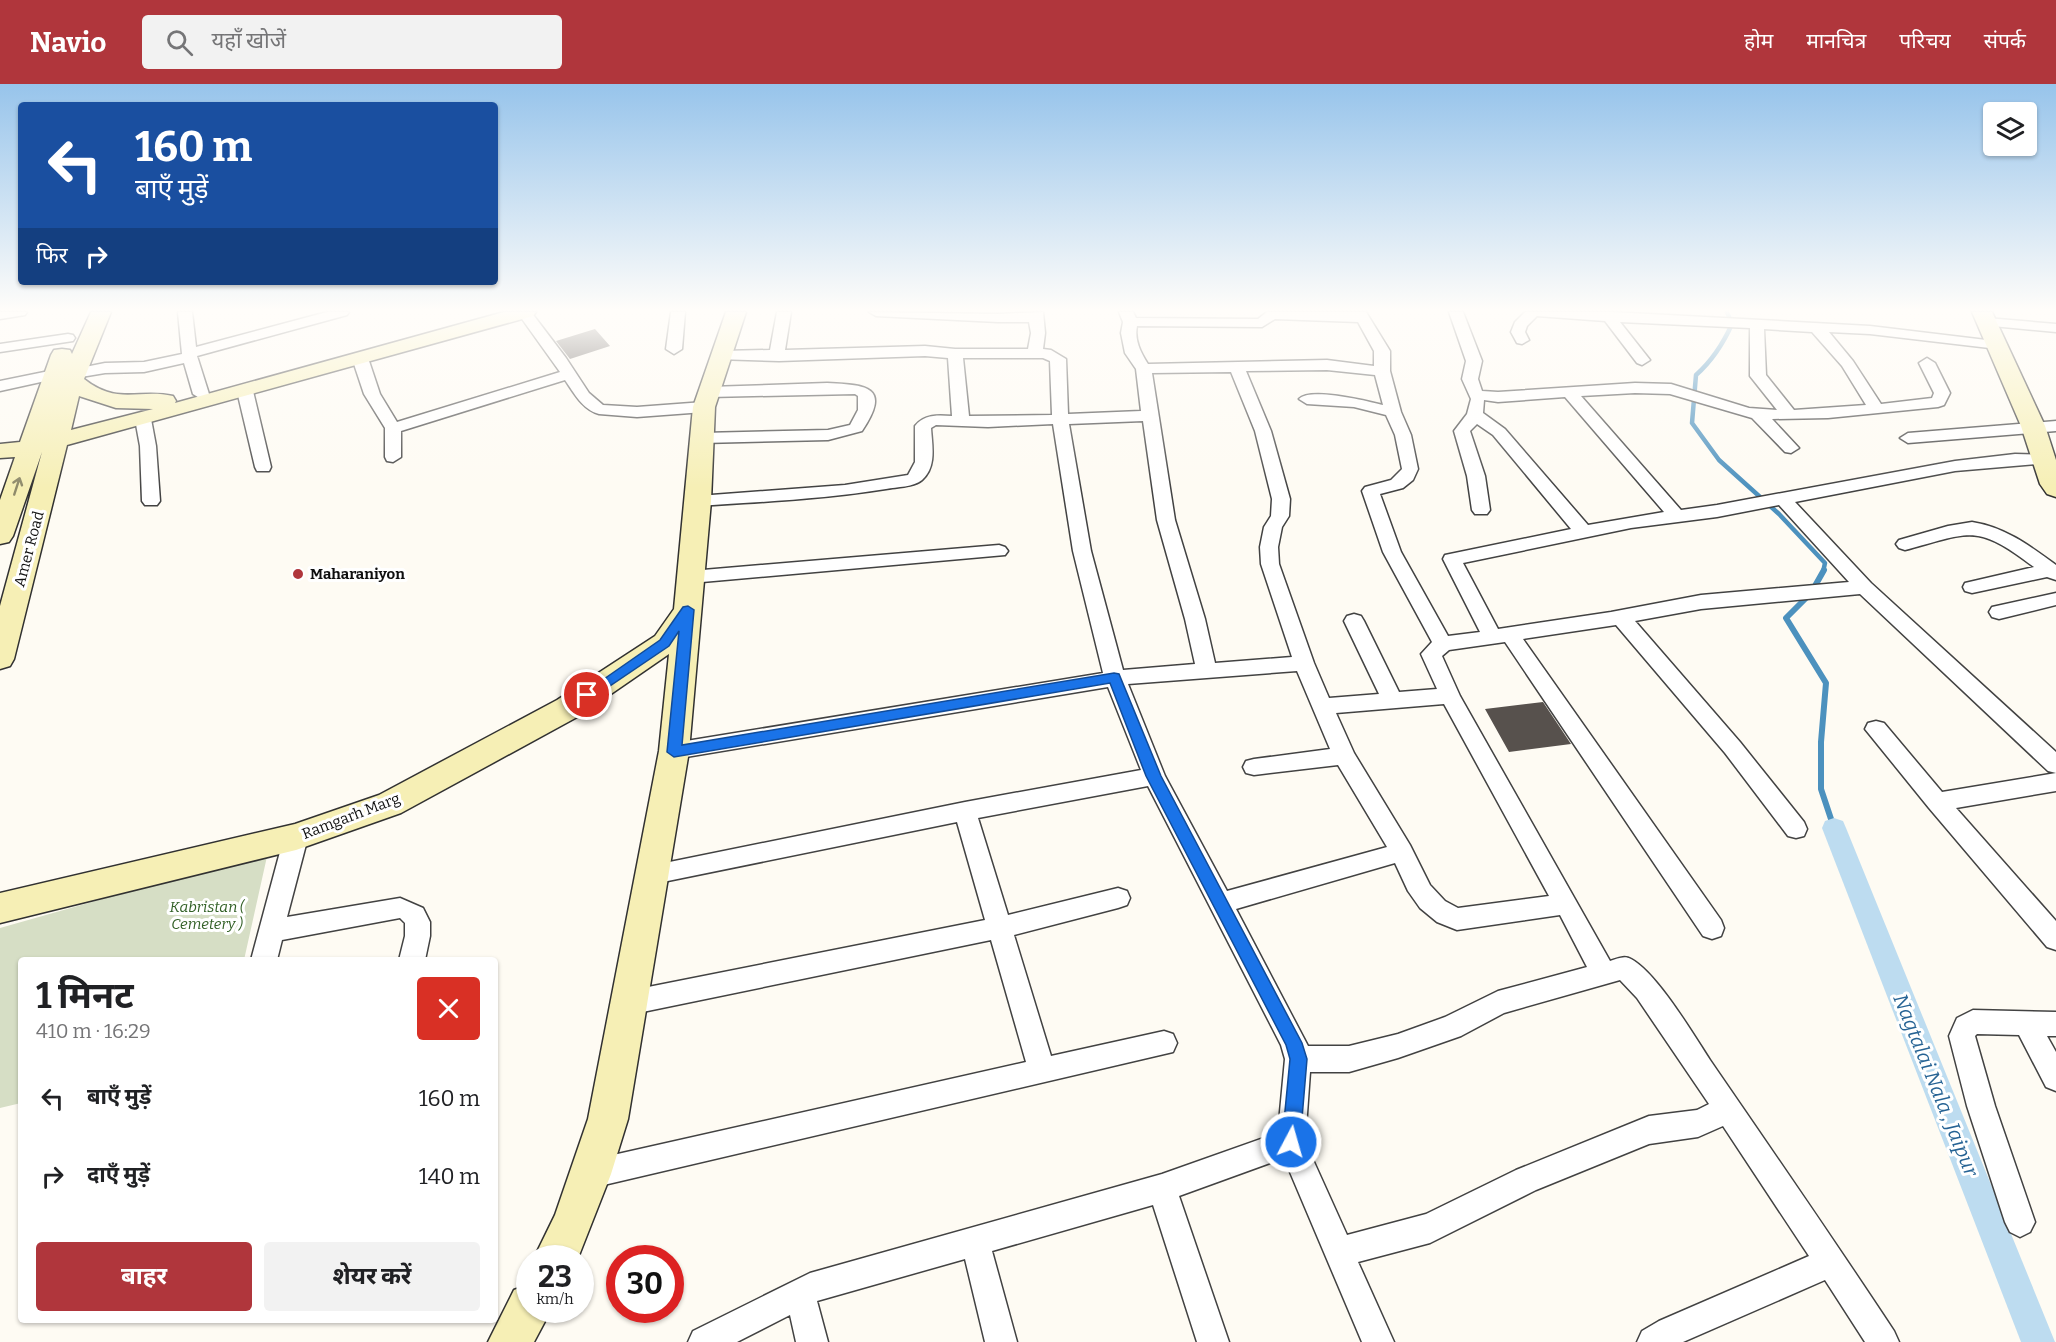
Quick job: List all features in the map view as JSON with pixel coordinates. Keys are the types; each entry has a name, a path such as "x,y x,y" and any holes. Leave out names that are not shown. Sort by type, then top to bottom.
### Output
{"street":[{"path":"67,371 67,376 81,389 97,397 131,402 157,402 201,394"},
{"name":"Amer Road","path":"0,536 45,439 70,371"},
{"path":"0,386 92,371"},
{"path":"194,371 201,394"},
{"path":"45,439 287,371"},
{"path":"0,449 143,419 316,371"},
{"path":"363,371 377,406 393,428 393,458"},
{"path":"567,371 584,396 599,409 637,412 705,412 828,435 855,428 866,410 866,395 859,389 827,388 705,412"},
{"path":"562,1245 591,1174 608,1119 653,874 674,752 705,412 717,371"},
{"path":"956,371 961,421"},
{"path":"1058,371 1060,418 1082,551 1114,678 1154,776 1294,1043 1298,1059 1291,1142 1378,1342"},
{"path":"1144,371 1166,520 1192,608 1207,670"},
{"path":"1238,371 1263,431 1281,499 1280,516 1273,527 1269,547 1270,564 1304,663 1344,756 1402,852 1418,885 1431,906 1441,914 1457,919 1566,904"},
{"path":"1382,371 1393,412 1403,435 1410,469 1407,476 1397,484 1371,490 1375,508 1395,562 1443,644"},
{"path":"1472,371 1470,379 1476,395 1475,415 1462,431 1476,476 1481,510"},
{"path":"1757,371 1758,376 1790,416"},
{"path":"1852,371 1876,409"},
{"path":"1476,395 1498,397 1635,388 1671,389 1758,415 1790,416 1938,402 1942,393 1931,371"},
{"path":"2009,371 2033,426 2052,484 2056,489"},
{"path":"393,428 569,374"},
{"path":"245,391 263,467"},
{"path":"1569,392 1676,516"},
{"path":"1307,399 1353,402 1393,412"},
{"path":"1475,415 1503,437 1584,532"},
{"path":"1758,415 1791,448"},
{"path":"698,501 845,490 913,479 920,475 924,466 923,426 931,421 1031,421 1150,416"},
{"path":"143,419 148,446 151,501"},
{"path":"1908,438 2033,426 2056,426"},
{"name":"Amer Road","path":"0,659 50,473 45,439"},
{"path":"1712,928 1501,635 1452,559 1584,532 1955,466 2015,459 2044,459"},
{"path":"1773,500 2056,765"},
{"path":"1905,544 1970,527 1983,528 1996,533 2053,572"},
{"path":"691,577 999,551"},
{"path":"1972,587 2053,572"},
{"path":"1604,975 1450,696 1431,654 1443,644 1701,602 1864,587"},
{"path":"1999,612 2056,599"},
{"name":"Ramgarh Marg","path":"0,908 296,837 390,804 568,708 664,643 688,610"},
{"path":"1620,617 1718,729 1769,791 1796,829"},
{"path":"1354,621 1392,699"},
{"path":"674,752 1114,678 1304,663"},
{"path":"1323,706 1450,696"},
{"path":"1876,729 2056,939"},
{"path":"1254,767 1344,756"},
{"path":"653,874 965,811 1154,776"},
{"path":"1937,802 2056,782"},
{"path":"965,811 1042,1071"},
{"path":"265,957 296,837"},
{"path":"1221,903 1402,852"},
{"path":"628,1003 998,928 1118,898"},
{"path":"271,931 400,908 410,910 417,916 419,924 413,957"},
{"path":"1298,1059 1349,1059 1398,1046 1452,1027 1498,1002 1624,968 1646,990 1729,1109 1884,1342"},
{"path":"2020,1222 1981,1106 1962,1036 1965,1027 1973,1022 2056,1024"},
{"path":"2026,1023 2056,1078"},
{"path":"591,1174 1164,1043"},
{"path":"1339,1252 1430,1228 1526,1180 1593,1152 1649,1130 1698,1124 1729,1109"},
{"path":"704,1342 810,1288 1162,1188 1291,1142"},
{"path":"1162,1188 1213,1342"},
{"path":"975,1241 1001,1342"},
{"path":"1653,1342 1670,1332 1831,1262"},
{"path":"800,1295 812,1342"},
{"path":"510,1342 521,1323"}],"green space":[{"name":"Kabristan ( Cemetery )","path":"268,852 245,957 18,957 18,1104 0,1108 0,928"}],"building":[{"path":"1543,702 1571,744 1509,752 1485,709"}],"waterway":[{"path":"1700,371 1696,375 1692,423 1719,460 1779,514 1825,563 1823,572"},
{"path":"1823,572 1811,593 1786,618 1826,683 1821,742 1821,789 1834,828"},
{"name":"Nagtalai Nala , Jaipur","path":"1834,828 2038,1342"}],"place":[{"name":"Maharaniyon","path":"298,574"}],"route":[{"path":"587,695 664,643 688,610 674,752 1114,678 1154,776 1294,1043 1298,1059 1291,1142"}]}
